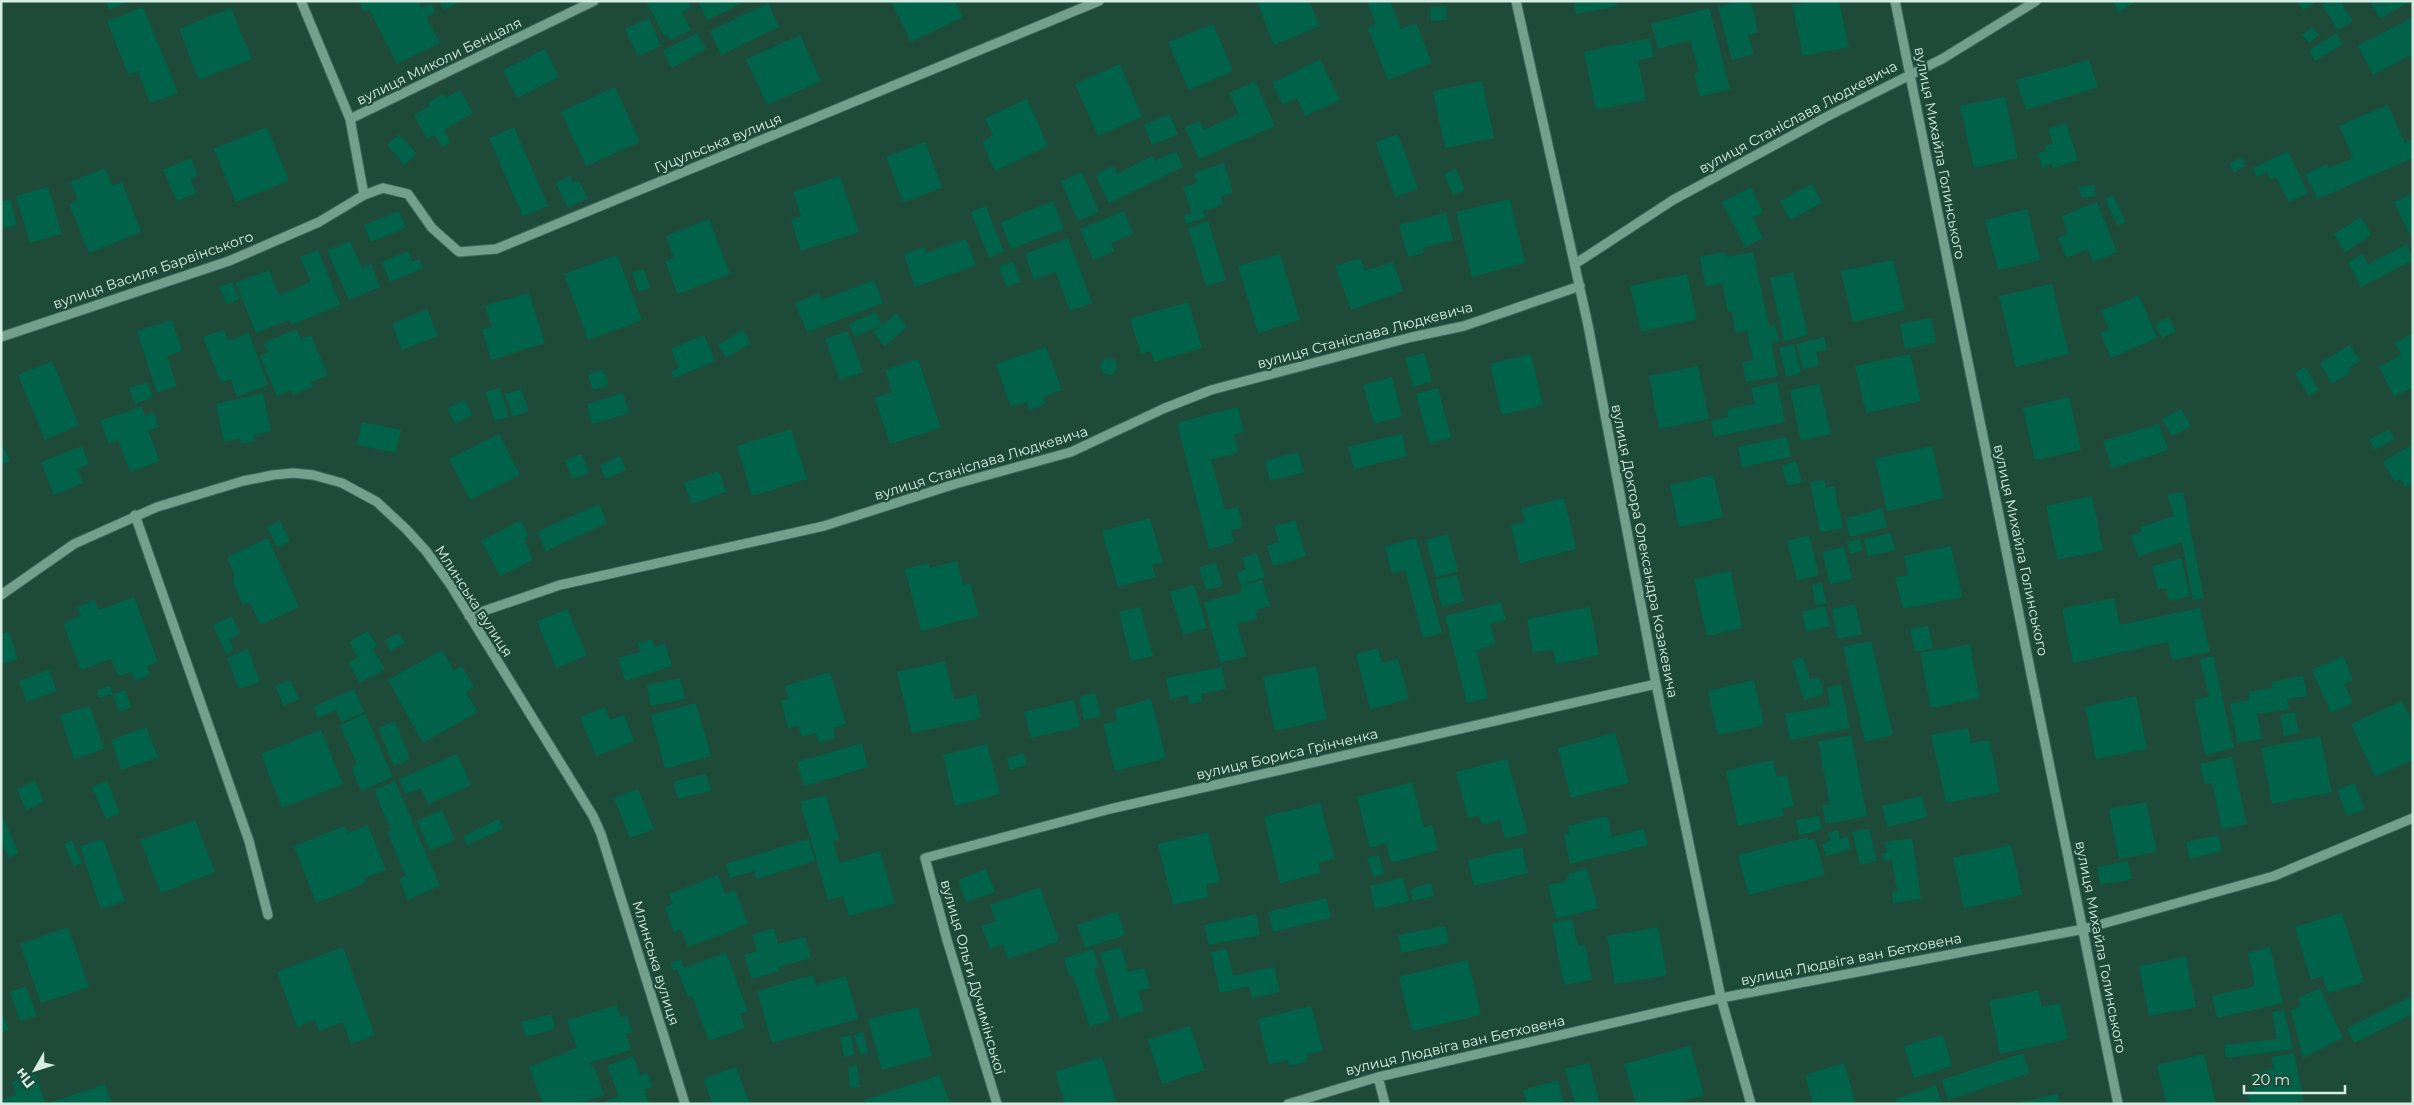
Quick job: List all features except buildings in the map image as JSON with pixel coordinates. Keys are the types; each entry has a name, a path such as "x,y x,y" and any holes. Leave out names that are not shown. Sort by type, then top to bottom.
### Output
{"street":[{"name":"вулиця Миколи Бенцаля","path":"301,1 350,120 364,195"},
{"name":"вулиця Миколи Бенцаля","path":"350,120 594,1"},
{"name":"Гуцульська вулиця","path":"364,195 383,188 408,194 432,228 459,252 496,249 1099,1"},
{"name":"вулиця Доктора Олександра Козакевича","path":"1516,1 1580,286 1656,684 1721,998 1752,1104"},
{"name":"вулиця Михайла Голинського","path":"1895,1 2118,1104"},
{"name":"вулиця Станіслава Людкевича","path":"1575,264 1674,200 1910,73 1942,59 2036,1"},
{"name":"вулиця Василя Барвінського","path":"1,337 228,261 319,222 364,195"},
{"name":"вулиця Станіслава Людкевича","path":"469,616 560,585 824,526 955,484 1071,452 1165,408 1210,390 1412,337 1464,326 1580,286"},
{"name":"Млинська вулиця","path":"1,595 74,544 135,516 205,492 266,477 293,473 322,477 360,492 392,514 426,551 469,616 583,798 601,834 685,1104"},
{"path":"135,516 249,841 268,915"},
{"name":"вулиця Бориса Грінченка","path":"925,858 1110,809 1656,684"},
{"name":"вулиця Людвіга ван Бетховена","path":"1288,1104 1378,1077 1721,998 2084,929 2274,876 2413,818"},
{"name":"вулиця Ольги Дучимінської","path":"925,858 947,940 997,1104"},
{"path":"1378,1077 1385,1104"}]}
